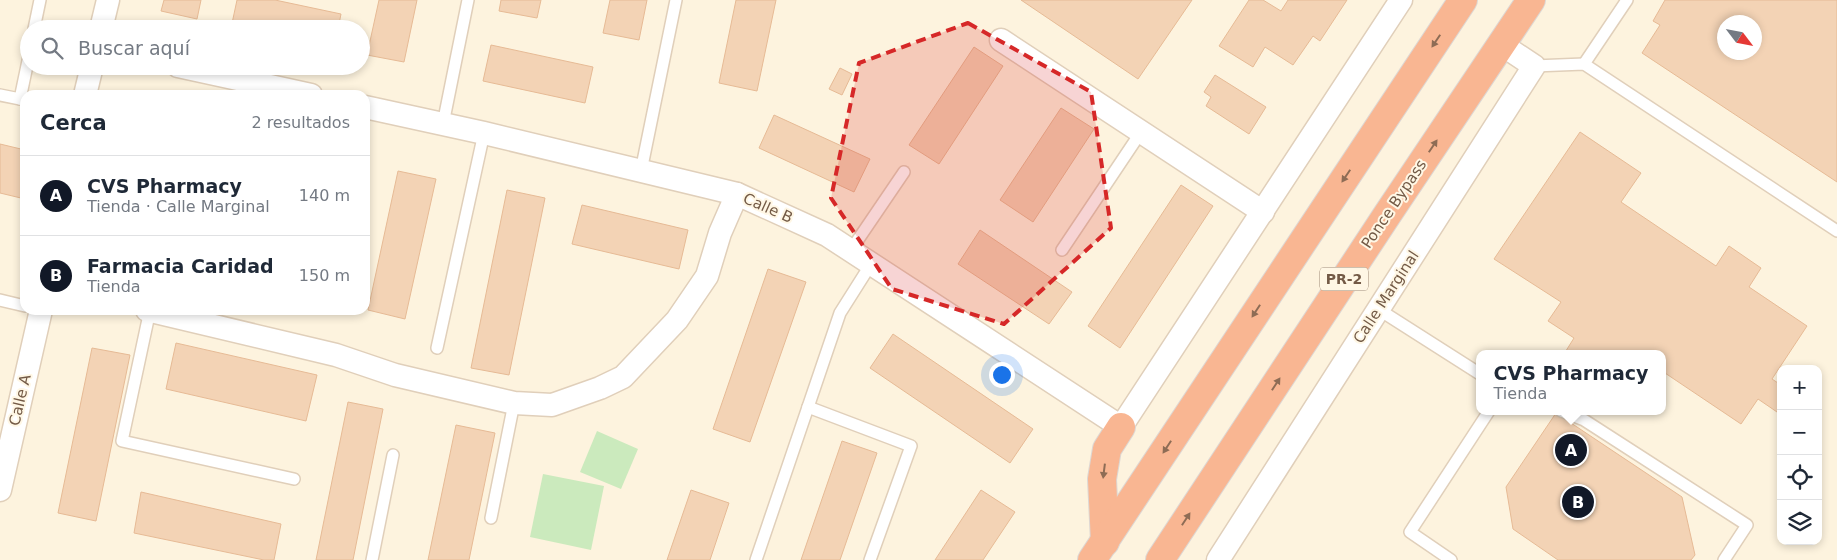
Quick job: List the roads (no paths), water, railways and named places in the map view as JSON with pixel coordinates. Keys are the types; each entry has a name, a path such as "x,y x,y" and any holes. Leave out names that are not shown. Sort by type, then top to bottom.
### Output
{"highway":[{"path":"1099,551 1463,0"},
{"name":"Ponce Bypass","path":"1160,560 1531,0"},
{"path":"1099,551 1102,479 1106,449 1121,427"}],"street":[{"path":"103,20 108,0"},
{"path":"1121,427 1400,0"},
{"path":"1001,40 1263,212"},
{"path":"1501,44 1534,66"},
{"name":"Calle Marginal","path":"1218,560 1534,66"},
{"path":"87,90 90,75"},
{"path":"219,75 288,90"},
{"name":"Calle B","path":"370,108 484,133 737,194 827,235 1121,427"},
{"path":"170,315 336,355 395,375 514,403 552,404 600,388 623,377 677,320 708,276 720,233 737,194"},
{"name":"Calle A","path":"0,490 39,315"}],"lane":[{"path":"36,20 40,0"},
{"path":"443,124 468,0"},
{"path":"641,171 676,0"},
{"path":"1584,64 1627,0"},
{"path":"1534,66 1584,64 1837,231"},
{"path":"23,90 26,75"},
{"path":"0,95 20,99"},
{"path":"1062,250 1141,132"},
{"path":"437,348 484,133"},
{"path":"851,250 904,172"},
{"path":"756,560 840,313 871,264"},
{"path":"0,300 20,305"},
{"path":"1378,309 1476,371"},
{"path":"148,315 122,441 294,480"},
{"path":"491,518 514,403"},
{"path":"808,406 911,446 870,560"},
{"path":"1451,560 1410,532 1486,415"},
{"path":"1571,415 1584,420 1746,525 1724,560"},
{"path":"372,560 393,455"}],"place":[{"name":"CVS Pharmacy","path":"1571,450"},
{"name":"Farmacia Caridad","path":"1578,502"}]}
